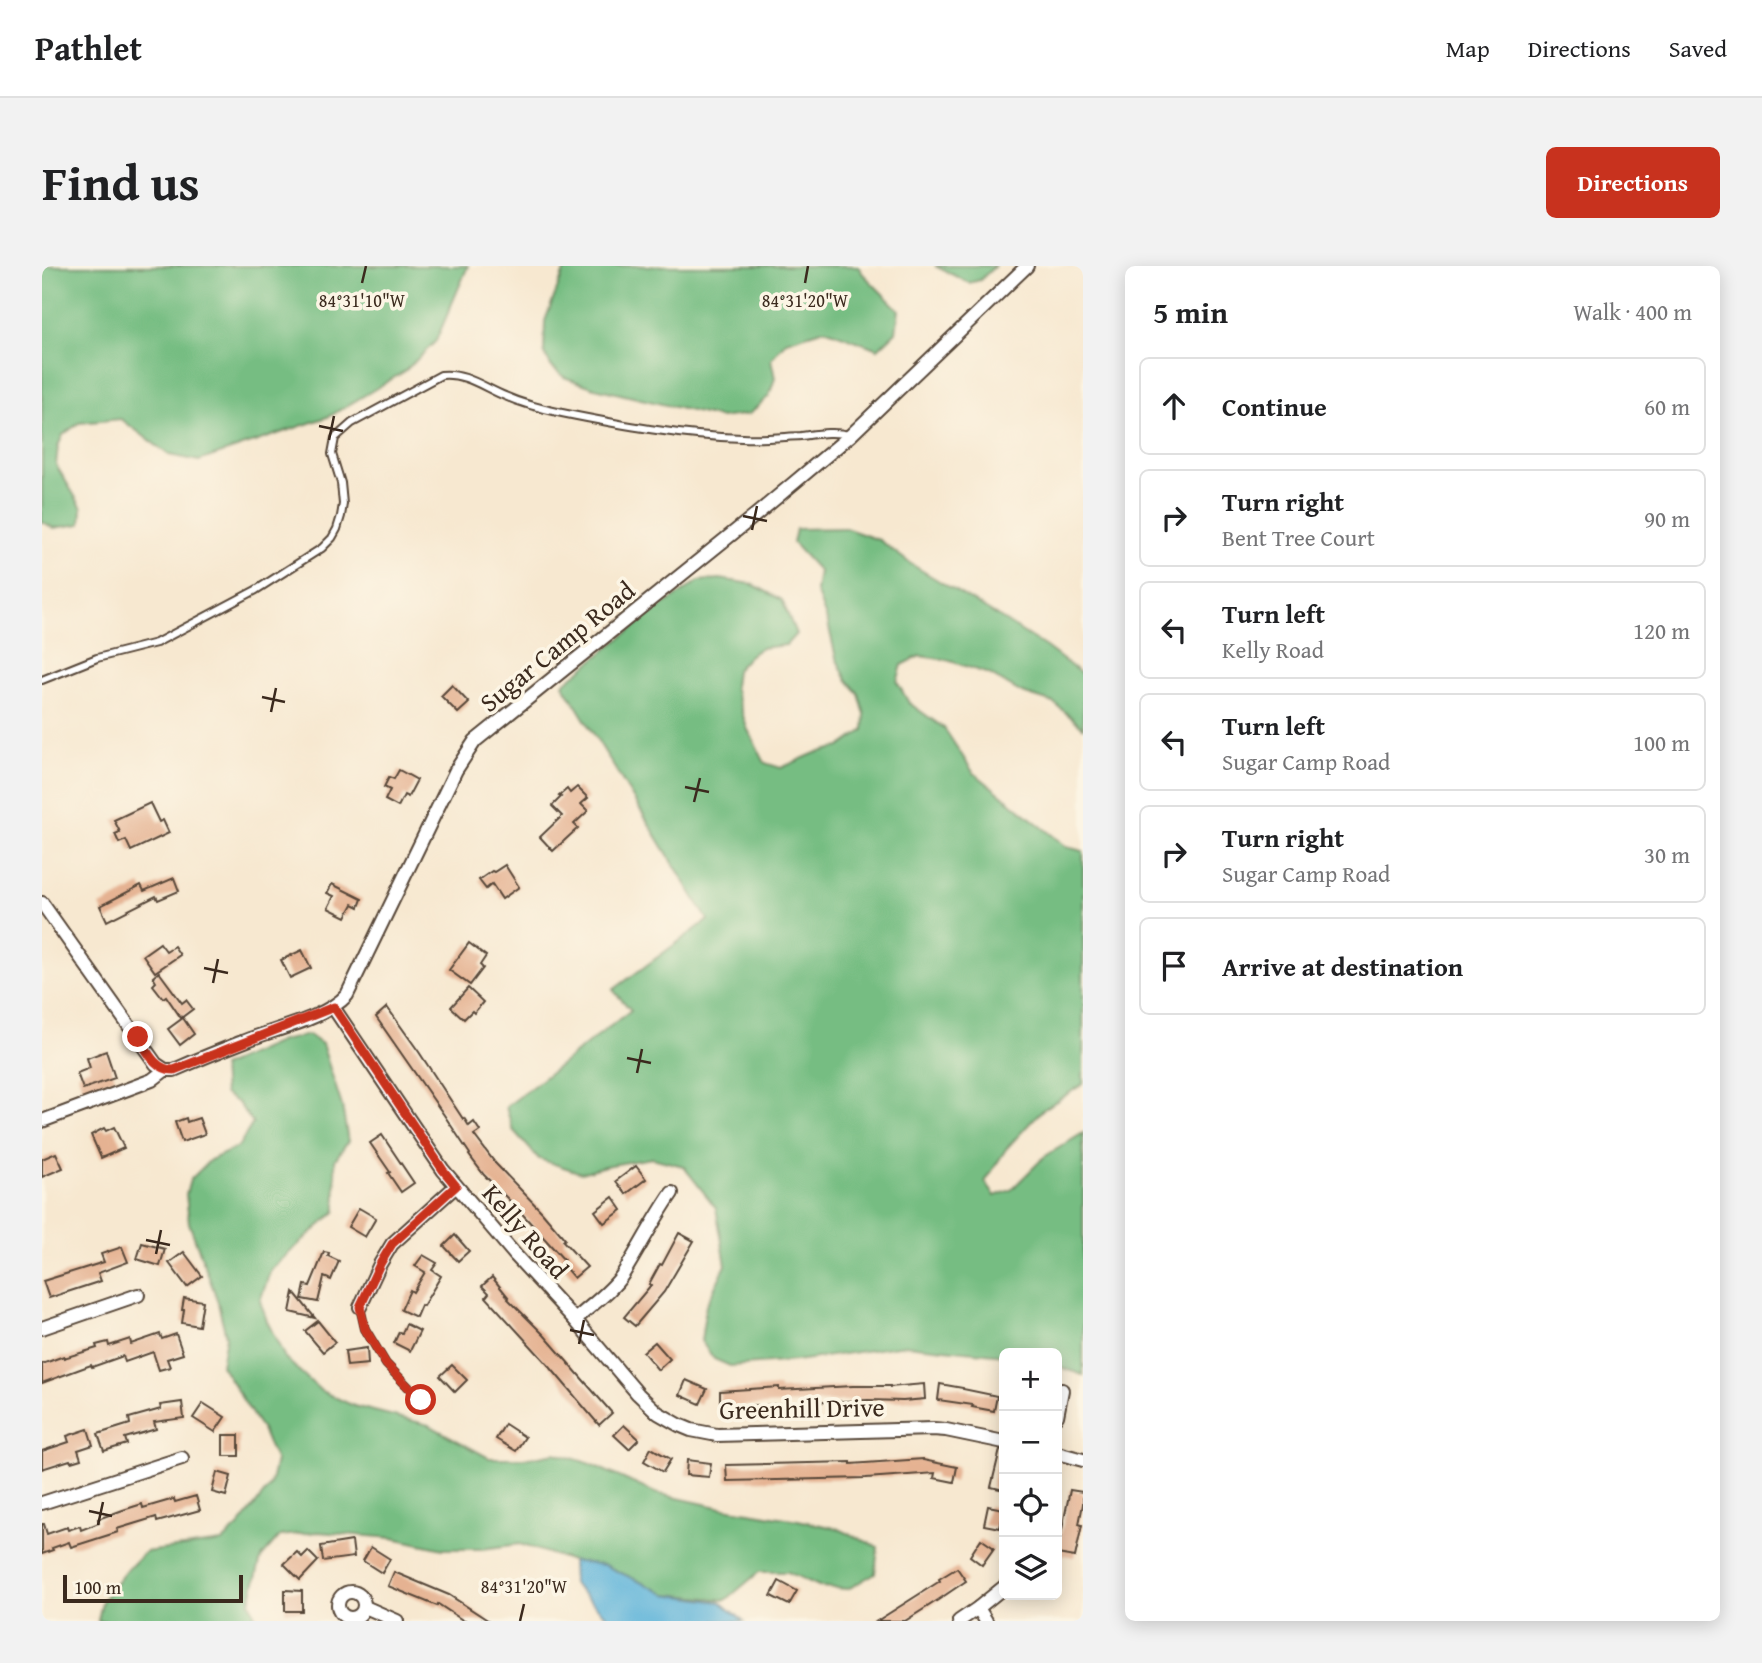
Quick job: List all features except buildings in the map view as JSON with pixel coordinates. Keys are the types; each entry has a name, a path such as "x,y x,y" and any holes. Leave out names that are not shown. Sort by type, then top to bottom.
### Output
{"street":[{"name":"Sugar Camp Road","path":"334,1007 347,995 456,770 475,741 851,435 1027,266"},
{"path":"42,903 156,1064 165,1070 174,1070 334,1007"},
{"name":"Kelly Road","path":"334,1007 443,1170 621,1374"},
{"path":"42,1121 152,1080 165,1070"},
{"path":"360,1307 392,1244 456,1186"},
{"path":"575,1320 622,1275 672,1193"},
{"path":"42,1328 138,1296"},
{"name":"Greenhill Drive","path":"621,1374 658,1413 691,1430 717,1434 933,1429 999,1441"},
{"path":"1062,1454 1083,1460"},
{"path":"42,1503 182,1458"},
{"path":"959,1621 999,1591"},
{"path":"365,1607 397,1621"},
{"path":"978,1608 986,1621"}],"lane":[{"path":"42,680 97,658 156,643 256,590 322,548 337,529 343,504 341,483 331,454 335,438 352,424 440,375 462,376 508,398 552,411 617,424 742,438 779,438 837,432 851,435"},
{"path":"360,1307 365,1329 386,1364 421,1400"}],"green space":[{"path":"42,266 468,266 436,341 405,371 330,416 199,461 169,455 121,419 79,423 63,435 58,446 56,465 82,508 81,524 54,528 42,522"},
{"path":"566,266 858,266 899,310 896,332 878,349 825,329 786,341 771,359 775,378 769,396 749,414 720,418 595,388 564,377 551,366 544,352 545,321"},
{"path":"935,266 995,266 980,280 969,283"},
{"path":"845,528 879,540 911,564 1046,647 1083,675 1083,727 1054,703 1022,693 989,674 947,660 920,656 902,665 897,682 909,703 944,728 973,772 1067,847 1083,851 1083,1084 1041,1111 1006,1149 985,1182 995,1196 1011,1190 1044,1157 1083,1133 1083,1375 1062,1368 1062,1348 999,1348 999,1354 905,1345 796,1361 730,1366 714,1359 701,1341 706,1305 726,1265 716,1208 683,1166 652,1158 581,1173 539,1159 513,1130 506,1107 631,1010 613,990 708,920 563,684 652,613 699,581 720,579 752,584 782,600 796,634 786,645 760,648 736,670 734,687 747,728 765,763 781,768 815,753 840,747 864,730 865,715 859,694 846,678 836,658 828,623 816,591 819,571 793,543 796,529"},
{"path":"308,1035 322,1044 342,1106 348,1141 335,1160 336,1211 271,1269 260,1301 285,1358 321,1391 354,1406 429,1425 489,1458 528,1458 555,1453 588,1463 655,1493 839,1529 878,1547 875,1573 848,1589 821,1587 788,1572 759,1572 726,1600 666,1594 604,1565 572,1561 520,1544 482,1549 443,1549 393,1538 318,1532 280,1536 261,1558 250,1602 257,1621 98,1621 102,1601 145,1552 222,1542 239,1526 270,1486 276,1461 262,1430 221,1365 226,1336 217,1299 189,1223 186,1194 190,1180 210,1160 238,1147 253,1123 238,1103 224,1094 222,1067 281,1041"}],"water":[{"path":"572,1561 604,1565 666,1594 721,1602 744,1621 612,1621 573,1584"}],"route":[{"path":"138,1037 156,1064 165,1070 174,1070 334,1007 456,1186 392,1244 360,1307 365,1329 386,1364 421,1400"}]}
